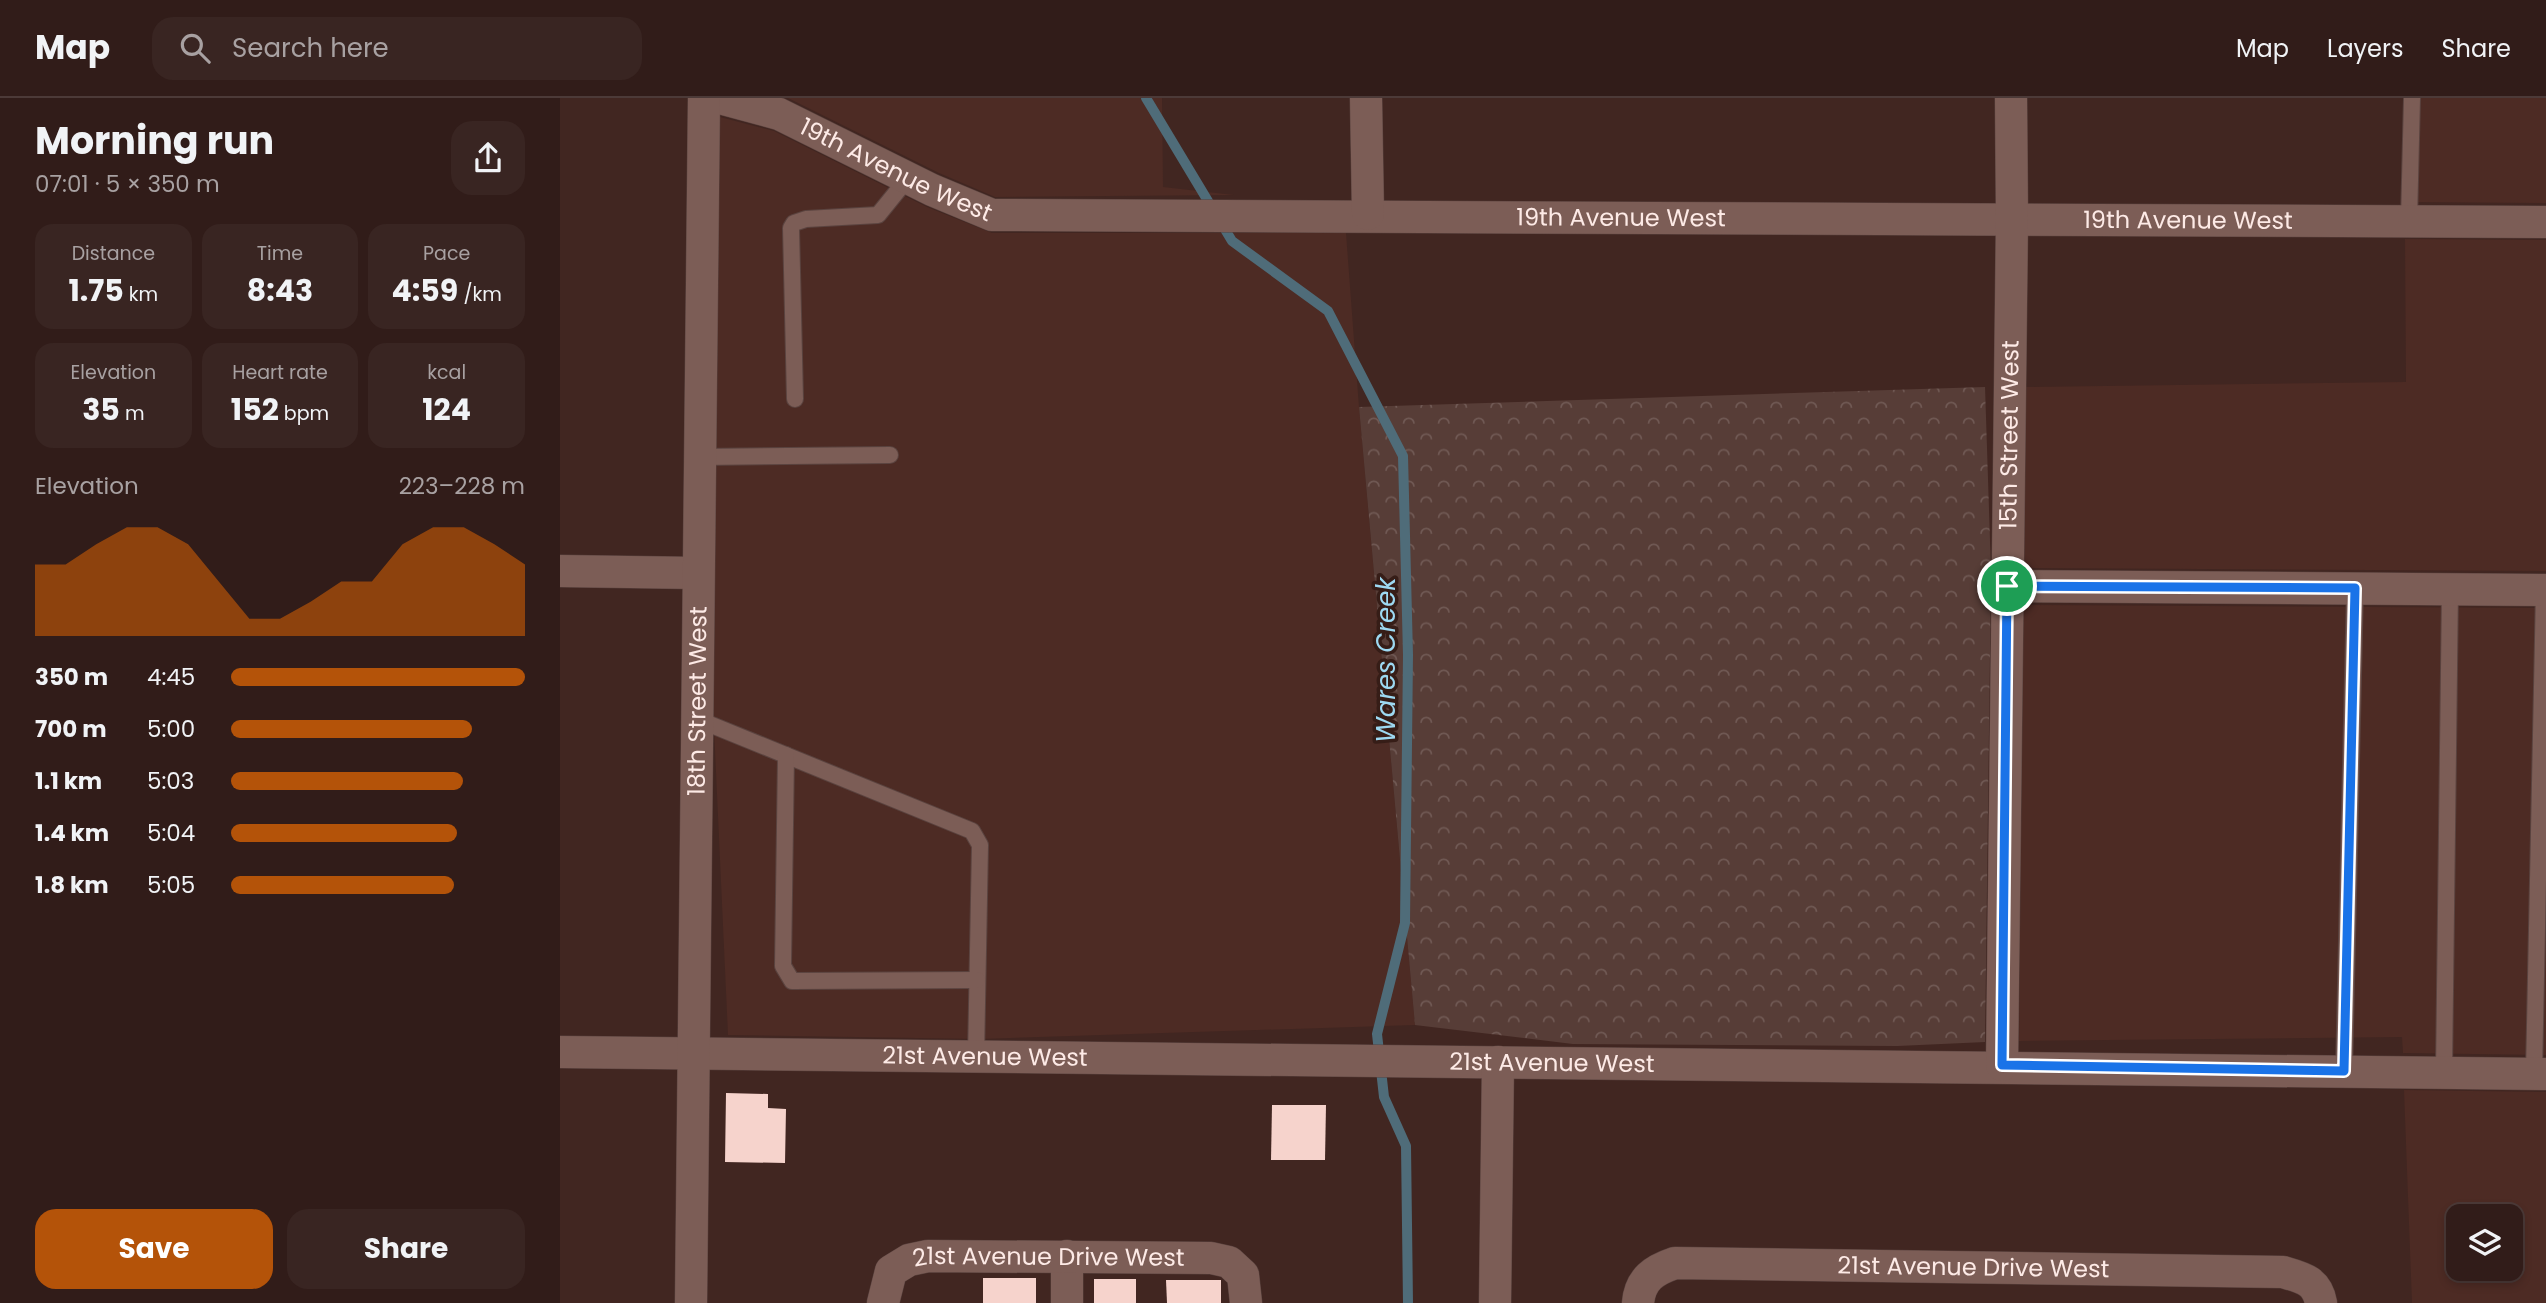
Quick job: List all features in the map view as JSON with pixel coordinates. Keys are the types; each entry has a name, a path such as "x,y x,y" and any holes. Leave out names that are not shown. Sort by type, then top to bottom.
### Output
{"street":[{"name":"18th Street West","path":"691,1303 704,98"},
{"name":"19th Avenue West","path":"720,98 779,114 908,178 992,215 1368,214 2546,222"},
{"path":"1366,98 1368,214"},
{"name":"15th Street West","path":"2002,1065 2012,218 2011,98"},
{"path":"560,571 698,573"},
{"path":"2007,586 2545,590"},
{"name":"21st Avenue West","path":"560,1052 1399,1062 2002,1065 2540,1073"},
{"path":"1495,1303 1498,1062"},
{"name":"21st Avenue Drive West","path":"883,1303 891,1271 909,1260 928,1256 1067,1256 1212,1258 1229,1262 1243,1275 1246,1303"},
{"path":"1067,1256 1067,1303"},
{"name":"21st Avenue Drive West","path":"1642,1291 1657,1269 1675,1263 2283,1272 2314,1291"}],"lane":[{"path":"2409,221 2412,98"},
{"path":"795,399 793,223 806,219 878,215 908,178"},
{"path":"700,457 890,455"},
{"path":"2344,1071 2355,588"},
{"path":"2444,1072 2450,589"},
{"path":"2540,1073 2545,590"},
{"path":"697,719 972,831 979,845 976,1057"},
{"path":"786,755 783,966 792,981 977,980"}],"shaded area":[{"path":"788,98 1162,98 1163,187 1234,195 995,197 939,173"},
{"path":"2403,98 2546,98 2546,203 2404,202"},
{"path":"720,117 774,131 927,207 992,233 1346,233 1359,407 1415,1025 979,1039 728,1035 713,706"},
{"path":"2405,239 2546,240 2546,571 2024,568 2026,387 2406,382"},
{"path":"2023,605 2546,608 2546,1055 2403,1053 2402,1037 2019,1041"},
{"path":"2404,1090 2546,1092 2546,1303 2412,1303"}],"green space":[{"path":"1985,387 1991,572 1985,1042 1897,1046 1573,1044 1415,1025 1359,407"}],"building":[{"path":"726,1093 768,1094 768,1108 786,1109 785,1163 725,1162"},
{"path":"1272,1105 1326,1105 1325,1160 1271,1160"},
{"path":"983,1278 1036,1278 1036,1303 983,1303"},
{"path":"1094,1279 1136,1279 1136,1303 1094,1303"},
{"path":"1166,1280 1221,1280 1221,1303 1167,1303"}],"waterway":[{"name":"Wares Creek","path":"1146,98 1232,241 1328,311 1403,456 1408,655 1405,923 1377,1034 1384,1097 1406,1146 1408,1303"}],"route":[{"path":"2007,586 2355,588 2344,1071 2002,1065 2007,586"}]}
